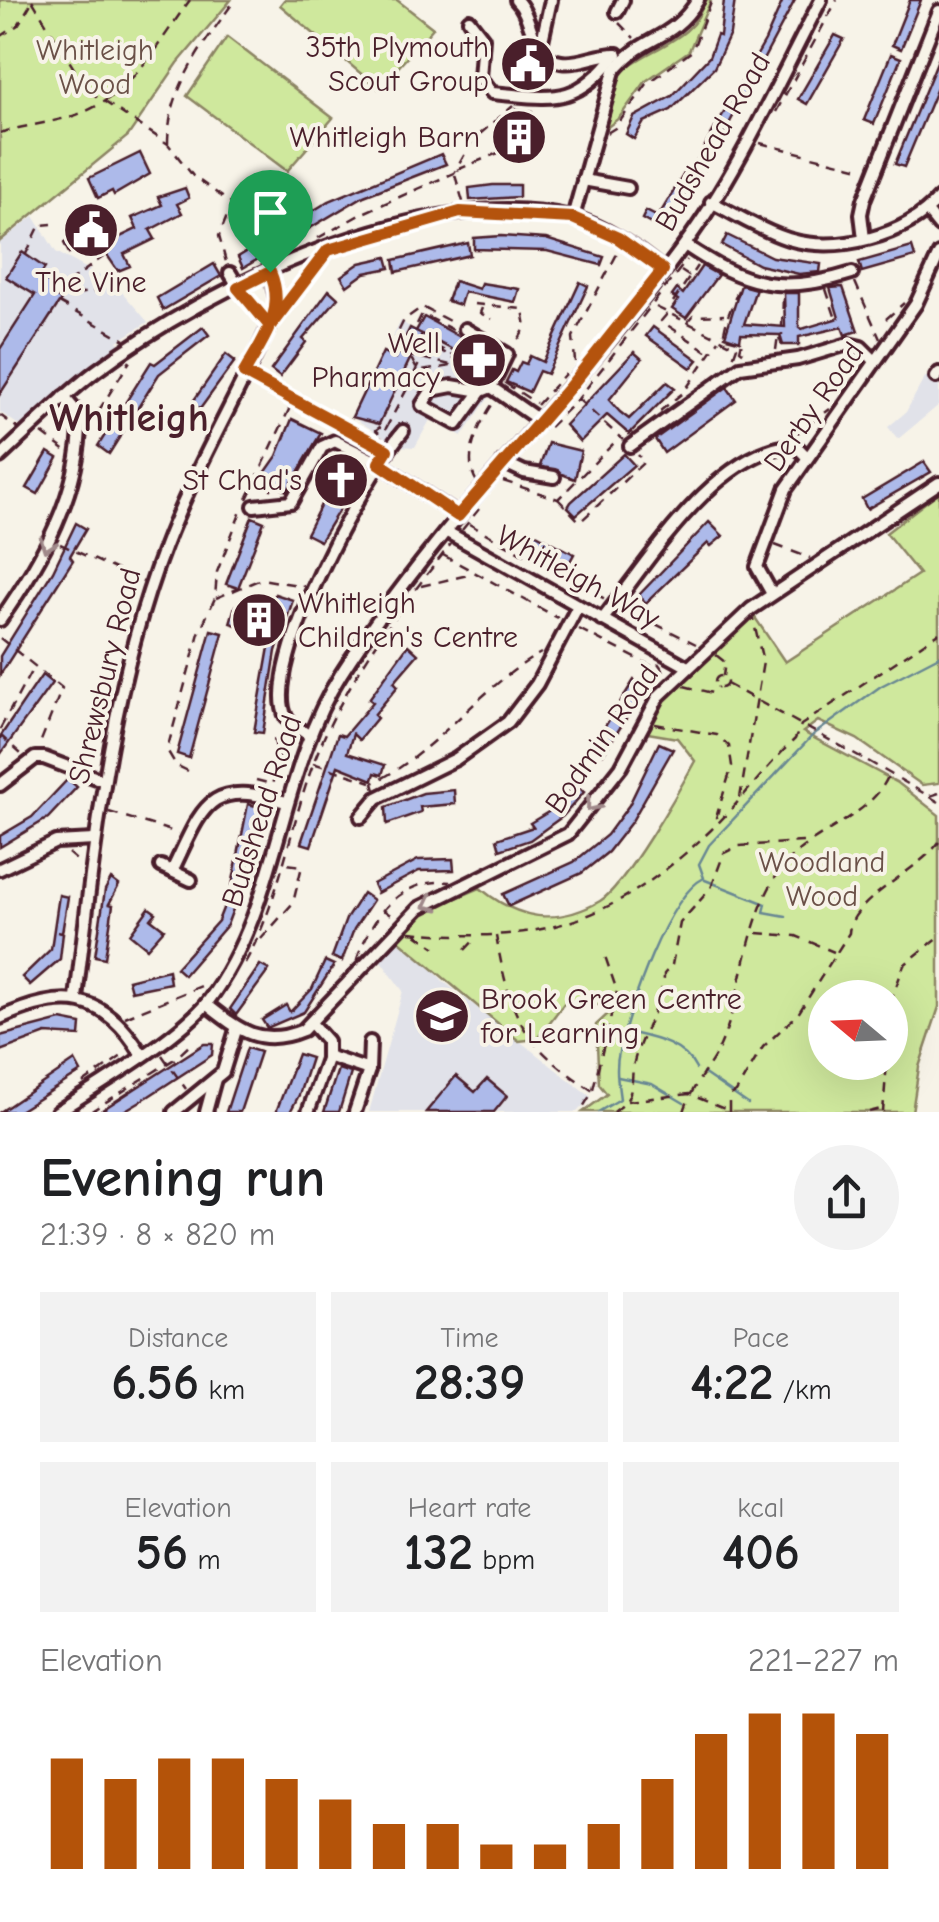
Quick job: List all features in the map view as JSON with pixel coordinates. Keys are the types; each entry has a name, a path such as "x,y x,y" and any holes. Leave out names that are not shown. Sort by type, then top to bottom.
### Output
{"street":[{"path":"516,0 525,9 534,43 562,63 621,53 673,32 698,0"},
{"path":"540,50 551,0"},
{"name":"Budshead Road","path":"57,1112 206,1004 261,903 286,802 310,736 340,676 447,532 463,519 481,487 578,366 663,270 693,252 711,202 821,0"},
{"path":"864,239 861,214 874,172 939,11"},
{"path":"469,20 484,38 480,78 492,93 570,95 585,88 621,53"},
{"path":"573,218 621,53"},
{"path":"583,180 628,188"},
{"path":"711,202 747,224 793,240 864,239 897,230 927,211 939,198"},
{"path":"927,211 939,226"},
{"path":"0,458 64,397 132,346 270,272 387,229 466,212 573,218 624,242 663,270"},
{"path":"693,252 741,278 784,285 823,283 852,273"},
{"name":"Derby Road","path":"771,592 756,567 806,456 916,304 939,254"},
{"path":"270,272 278,293 272,321"},
{"path":"230,273 238,288"},
{"name":"Shrewsbury Road","path":"76,998 102,780 119,698 151,586 202,456 272,321"},
{"path":"465,329 507,354 492,387 457,424 422,404 432,390 492,387 540,416"},
{"path":"625,442 740,367 848,344 861,347 875,361"},
{"path":"0,620 44,558 75,460 80,416 64,397"},
{"path":"310,736 292,724 282,704 312,590 345,518 403,431"},
{"path":"254,506 291,502 328,442 335,440 379,463 463,519"},
{"path":"602,620 646,560 712,488 758,456 782,446 795,446 806,456"},
{"path":"504,462 524,472 554,477"},
{"name":"Bodmin Road","path":"236,1030 278,1039 311,1023 346,989 397,927 420,908 568,834 620,767 643,722 686,666 771,592 939,483"},
{"name":"Whitleigh Way","path":"447,532 686,666"},
{"path":"361,817 378,798 456,759 508,722 560,643 578,606"},
{"path":"0,786 35,758 102,780"},
{"path":"191,880 167,868 210,795 238,791 286,802"},
{"path":"0,869 56,842 94,840"},
{"path":"0,1018 25,1007 76,998 118,1020 140,1051"},
{"path":"181,1111 223,1072 236,1030 206,1004"},
{"path":"308,1112 327,1056 328,1041 311,1023"},
{"path":"354,1112 368,1070 370,1042"},
{"path":"327,1056 368,1070"},
{"path":"206,1112 216,1080"}],"path":[{"path":"0,133 59,120 102,102 129,83 190,0"},
{"path":"168,144 175,100 189,69 235,0"},
{"path":"593,142 616,128 648,84 692,51 712,0"},
{"path":"771,121 837,0"},
{"path":"0,38 18,25 32,1 88,90 168,144 193,176 232,204 219,236 230,273"},
{"path":"617,4 620,28 635,38"},
{"path":"318,238 362,213 455,172 498,153 507,112 472,140 455,172 466,212"},
{"path":"759,142 874,172"},
{"path":"26,254 40,225 52,224"},
{"path":"540,416 578,366 573,337 624,242"},
{"path":"238,288 272,321 328,250"},
{"path":"540,416 578,399 693,252"},
{"path":"673,302 692,278 693,252"},
{"path":"108,254 55,295 102,290 118,281"},
{"path":"680,270 692,278"},
{"path":"852,273 884,348"},
{"path":"686,324 692,316 726,316 741,278"},
{"path":"823,283 836,319"},
{"path":"775,361 782,330 784,285"},
{"path":"817,296 828,295"},
{"path":"492,319 480,312 484,302 523,308 526,327 507,354"},
{"path":"59,303 132,346 132,357 80,434"},
{"path":"474,304 483,306"},
{"path":"654,306 736,347 733,359 737,361 742,342 722,337 726,324"},
{"path":"416,368 412,360 390,349 404,320 422,307 465,329"},
{"path":"668,313 661,320 711,354"},
{"path":"417,324 422,314"},
{"path":"654,416 684,392 719,340"},
{"path":"412,360 422,341 465,364"},
{"path":"414,376 422,358 453,366"},
{"path":"244,373 387,450"},
{"path":"481,487 472,476 478,426 492,387 540,416"},
{"path":"794,435 851,394"},
{"path":"501,480 558,499 580,522 644,462 578,399"},
{"path":"0,414 28,431 58,442 75,460"},
{"path":"381,422 376,430 382,434"},
{"path":"558,499 625,442"},
{"path":"463,519 614,604 708,649 724,662 727,684 939,802"},
{"path":"765,541 820,562"},
{"path":"449,548 334,712 314,763 373,783 408,766 526,660 560,643"},
{"path":"66,550 151,586"},
{"path":"443,554 662,671"},
{"path":"420,586 474,573"},
{"path":"188,771 176,765 166,750 199,633 215,598 261,580 312,590"},
{"path":"215,584 228,594"},
{"path":"740,799 763,662 749,611"},
{"path":"381,908 397,927 414,932 483,936 571,925 610,908 712,830 795,739 801,725 939,633"},
{"path":"0,638 62,688 35,758 20,754 0,732 34,666"},
{"path":"718,686 716,678 723,676"},
{"path":"679,684 702,694 727,684"},
{"path":"643,722 717,735 730,746 729,780 712,830"},
{"path":"256,780 272,784 279,763 274,740"},
{"path":"684,1112 689,1094 719,1049 755,933 779,872 805,842 859,810 883,790 890,772"},
{"path":"373,783 378,798"},
{"path":"929,796 939,794"},
{"path":"108,812 178,832"},
{"path":"56,842 90,872"},
{"path":"626,1102 634,1060 644,1044 646,1021 665,987 664,974 675,954 680,923 711,888 724,853 739,846 805,842"},
{"path":"730,1112 726,1102 729,1096 736,1092 763,1047 790,1026 848,933 851,919 875,894 895,882 939,842"},
{"path":"258,939 265,939 293,903 302,866 286,864"},
{"path":"346,989 381,908 427,883 468,886"},
{"path":"414,932 435,947"},
{"path":"755,933 796,936 834,952"},
{"path":"496,935 506,993 523,1032 553,1064 593,1091"},
{"path":"465,950 483,936"},
{"path":"898,980 904,965 939,937"},
{"path":"581,1112 593,1091 616,991 605,956"},
{"path":"118,1020 212,982 204,991"},
{"path":"90,1112 168,1063 192,1043"},
{"path":"70,1092 140,1051"},
{"path":"168,1063 193,1098"},
{"path":"869,1112 882,1110 885,1080"},
{"path":"614,1112 626,1102 689,1094 730,1112"}],"shaded area":[{"path":"34,216 56,252 115,284 148,322 118,341 20,426 0,412 0,242"},
{"path":"424,317 501,356 497,386 462,436 430,420 415,447 398,446 352,417 401,321 415,331"},
{"path":"925,377 939,377 939,405 898,439 888,427 906,412"},
{"name":"Brook Green Centre for Learning","path":"395,937 421,956 443,981 591,1097 577,1112 369,1112 403,991 378,957"}],"green space":[{"name":"Whitleigh Wood","path":"0,0 231,0 178,63 128,136 0,241"},
{"path":"284,0 397,0 433,28 379,89 280,5"},
{"path":"704,0 711,0 689,51 646,81 619,118 599,134 616,76 681,35 700,14"},
{"path":"227,37 333,118 287,171 187,96"},
{"name":"Woodland Wood","path":"939,492 939,783 922,785 857,739 818,721 803,732 898,783 939,815 939,1007 919,1067 912,1112 583,1112 607,1094 599,1084 596,1025 621,1002 565,1002 537,1039 519,1041 395,937 421,913 480,888 508,907 537,916 568,914 600,901 637,858 695,761 677,738 642,732 667,687 754,616 785,662 919,574 886,533"}],"building":[{"path":"724,0 735,0 730,34 714,68 671,110 644,122 634,139 626,134 634,117 672,96 709,57 717,35 720,36"},
{"path":"783,0 795,0 705,169 695,163 765,41"},
{"path":"910,0 921,0 901,49 892,45"},
{"path":"835,35 844,39 807,104 798,99"},
{"path":"891,54 901,58 874,124 864,120"},
{"path":"939,57 939,83 904,167 895,164"},
{"name":"Whitleigh Barn","path":"516,109 532,112 521,155 509,152"},
{"path":"140,153 150,174 114,195 112,191 98,198 89,178"},
{"path":"441,154 446,164 364,196 243,268 238,257 329,201"},
{"path":"688,167 698,173 662,230 642,219 646,211 658,217"},
{"path":"519,185 519,197 470,200 469,188"},
{"name":"The Vine","path":"185,188 189,198 177,204 182,213 150,230 155,239 124,254 130,266 118,271 96,239 69,253 64,243 72,239 67,230 85,221 83,218 103,208 118,238 137,229 132,218 162,205 158,197"},
{"path":"727,235 772,257 821,264 820,272 799,274 759,265 722,245"},
{"path":"474,238 546,239 604,257 601,265 547,251 474,249"},
{"path":"468,243 470,255 396,272 394,260"},
{"path":"912,247 915,257 862,272 859,262"},
{"path":"22,252 45,268 39,277 55,287 51,293 61,300 0,394 0,349 35,295 6,277"},
{"path":"387,257 390,268 365,273 347,286 341,276 360,263"},
{"path":"214,264 221,276 163,310 157,298"},
{"path":"702,266 718,275 686,318 672,309 678,300 672,296 677,289 683,294"},
{"path":"454,281 479,289 481,283 519,289 515,302 464,292 460,305 447,301"},
{"path":"580,282 588,286 547,374 539,371 529,392 506,382 512,370 516,372 530,356 543,362"},
{"path":"741,285 756,289 744,324 785,327 784,293 799,293 802,329 839,318 830,288 843,287 858,331 845,335 842,327 799,337 799,345 783,345 780,335 741,334 740,341 725,336"},
{"path":"329,290 338,298 303,339 306,342 280,377 271,370"},
{"path":"424,317 496,357 490,369 422,334 379,424 352,417 383,352 395,358 410,328 416,331"},
{"path":"203,327 209,335 159,374 109,454 98,446 151,362 155,364"},
{"path":"653,327 698,360 691,368 646,336"},
{"path":"634,352 642,359 609,400 620,412 629,419 667,382 675,388 629,434 607,415 580,442 565,425"},
{"path":"226,354 235,361 200,409 192,403"},
{"path":"727,387 736,400 664,453 655,439"},
{"path":"292,419 321,433 287,491 273,484 271,489 262,484 265,473 277,456"},
{"path":"548,443 581,451 575,479 540,466"},
{"path":"48,452 58,458 38,494 27,488"},
{"path":"624,454 634,465 576,515 568,507 571,502"},
{"path":"335,460 361,474 320,541 306,534 329,489 322,485"},
{"path":"924,462 931,472 867,509 862,499"},
{"path":"252,517 264,522 238,588 226,584"},
{"path":"709,522 723,536 711,546 708,543 646,603 639,595"},
{"path":"76,523 86,529 70,556 73,560 0,675 0,656 53,571"},
{"path":"527,529 574,554 568,565 521,540"},
{"name":"Whitleigh Children's Centre","path":"275,594 293,600 276,651 263,733 254,732 271,636 230,623 235,606 267,617"},
{"path":"211,630 223,633 189,758 177,754"},
{"path":"408,645 418,654 394,682 398,686 374,715 377,718 359,740 353,734 347,753 385,765 382,775 375,773 373,780 338,766 311,846 301,843 338,734 344,736 373,702 369,699"},
{"path":"42,675 52,683 0,755 0,737"},
{"path":"634,680 646,688 603,754 592,747"},
{"path":"659,743 673,749 632,821 608,852 582,873 509,906 503,894 574,862 607,835 629,805"},
{"path":"68,779 77,787 48,818 0,847 0,836 32,817"},
{"path":"576,785 584,792 563,816 530,840 500,850 497,839 533,827 530,823 563,803 561,800"},
{"path":"454,790 455,804 420,807 421,812 387,824 386,807 423,793"},
{"path":"248,804 264,808 244,880 227,925 184,975 176,968 218,921 232,886"},
{"path":"453,859 454,870 419,871 377,893 373,884 418,860"},
{"path":"111,879 119,885 109,904 113,905 105,958 95,956 105,890"},
{"path":"363,893 373,900 354,929 342,961 332,957 346,919"},
{"path":"59,895 68,897 60,959 30,985 22,977 51,949"},
{"path":"149,908 156,913 151,919 164,929 147,948 130,934"},
{"path":"325,961 334,965 304,1012 267,1028 262,1020 286,1005 290,1012 312,989"},
{"path":"260,965 269,970 236,1015 230,1009"},
{"path":"168,970 170,983 131,991 128,980"},
{"path":"61,1020 81,1024 80,1036 46,1034 0,1051 0,1036"},
{"path":"204,1044 213,1044 212,1055 149,1096 122,1112 99,1112"},
{"path":"247,1048 260,1052 240,1112 226,1112"},
{"path":"298,1054 311,1058 299,1095 290,1112 276,1112"},
{"path":"75,1061 81,1072 19,1111 0,1112"},
{"path":"338,1069 351,1073 339,1112 324,1112"},
{"path":"456,1076 475,1092 487,1079 507,1096 494,1112 426,1112"}],"waterway":[{"path":"598,1112 620,1099 618,1058 641,983 663,930 690,889 704,878 699,864 709,845 813,735 881,686 939,656"},
{"path":"705,880 766,904 764,912 786,916"},
{"path":"627,1032 675,1047 696,1069"},
{"path":"703,1073 748,1104"},
{"path":"618,1077 652,1084 684,1103"}],"place":[{"name":"35th Plymouth Scout Group","path":"528,64"},
{"name":"Whitleigh Barn","path":"519,137"},
{"name":"The Vine","path":"91,230"},
{"name":"Well Pharmacy","path":"479,360"},
{"name":"St Chad's","path":"341,480"},
{"name":"Whitleigh Children's Centre","path":"259,620"},
{"name":"Brook Green Centre for Learning","path":"442,1016"}],"district":[{"name":"Whitleigh","path":"129,418"}],"route":[{"path":"270,272 238,288 270,326 328,250 387,229 460,212 573,218 618,238 663,270 569,388 458,516 379,463 387,450 244,373 270,326 278,306 270,272"}]}
